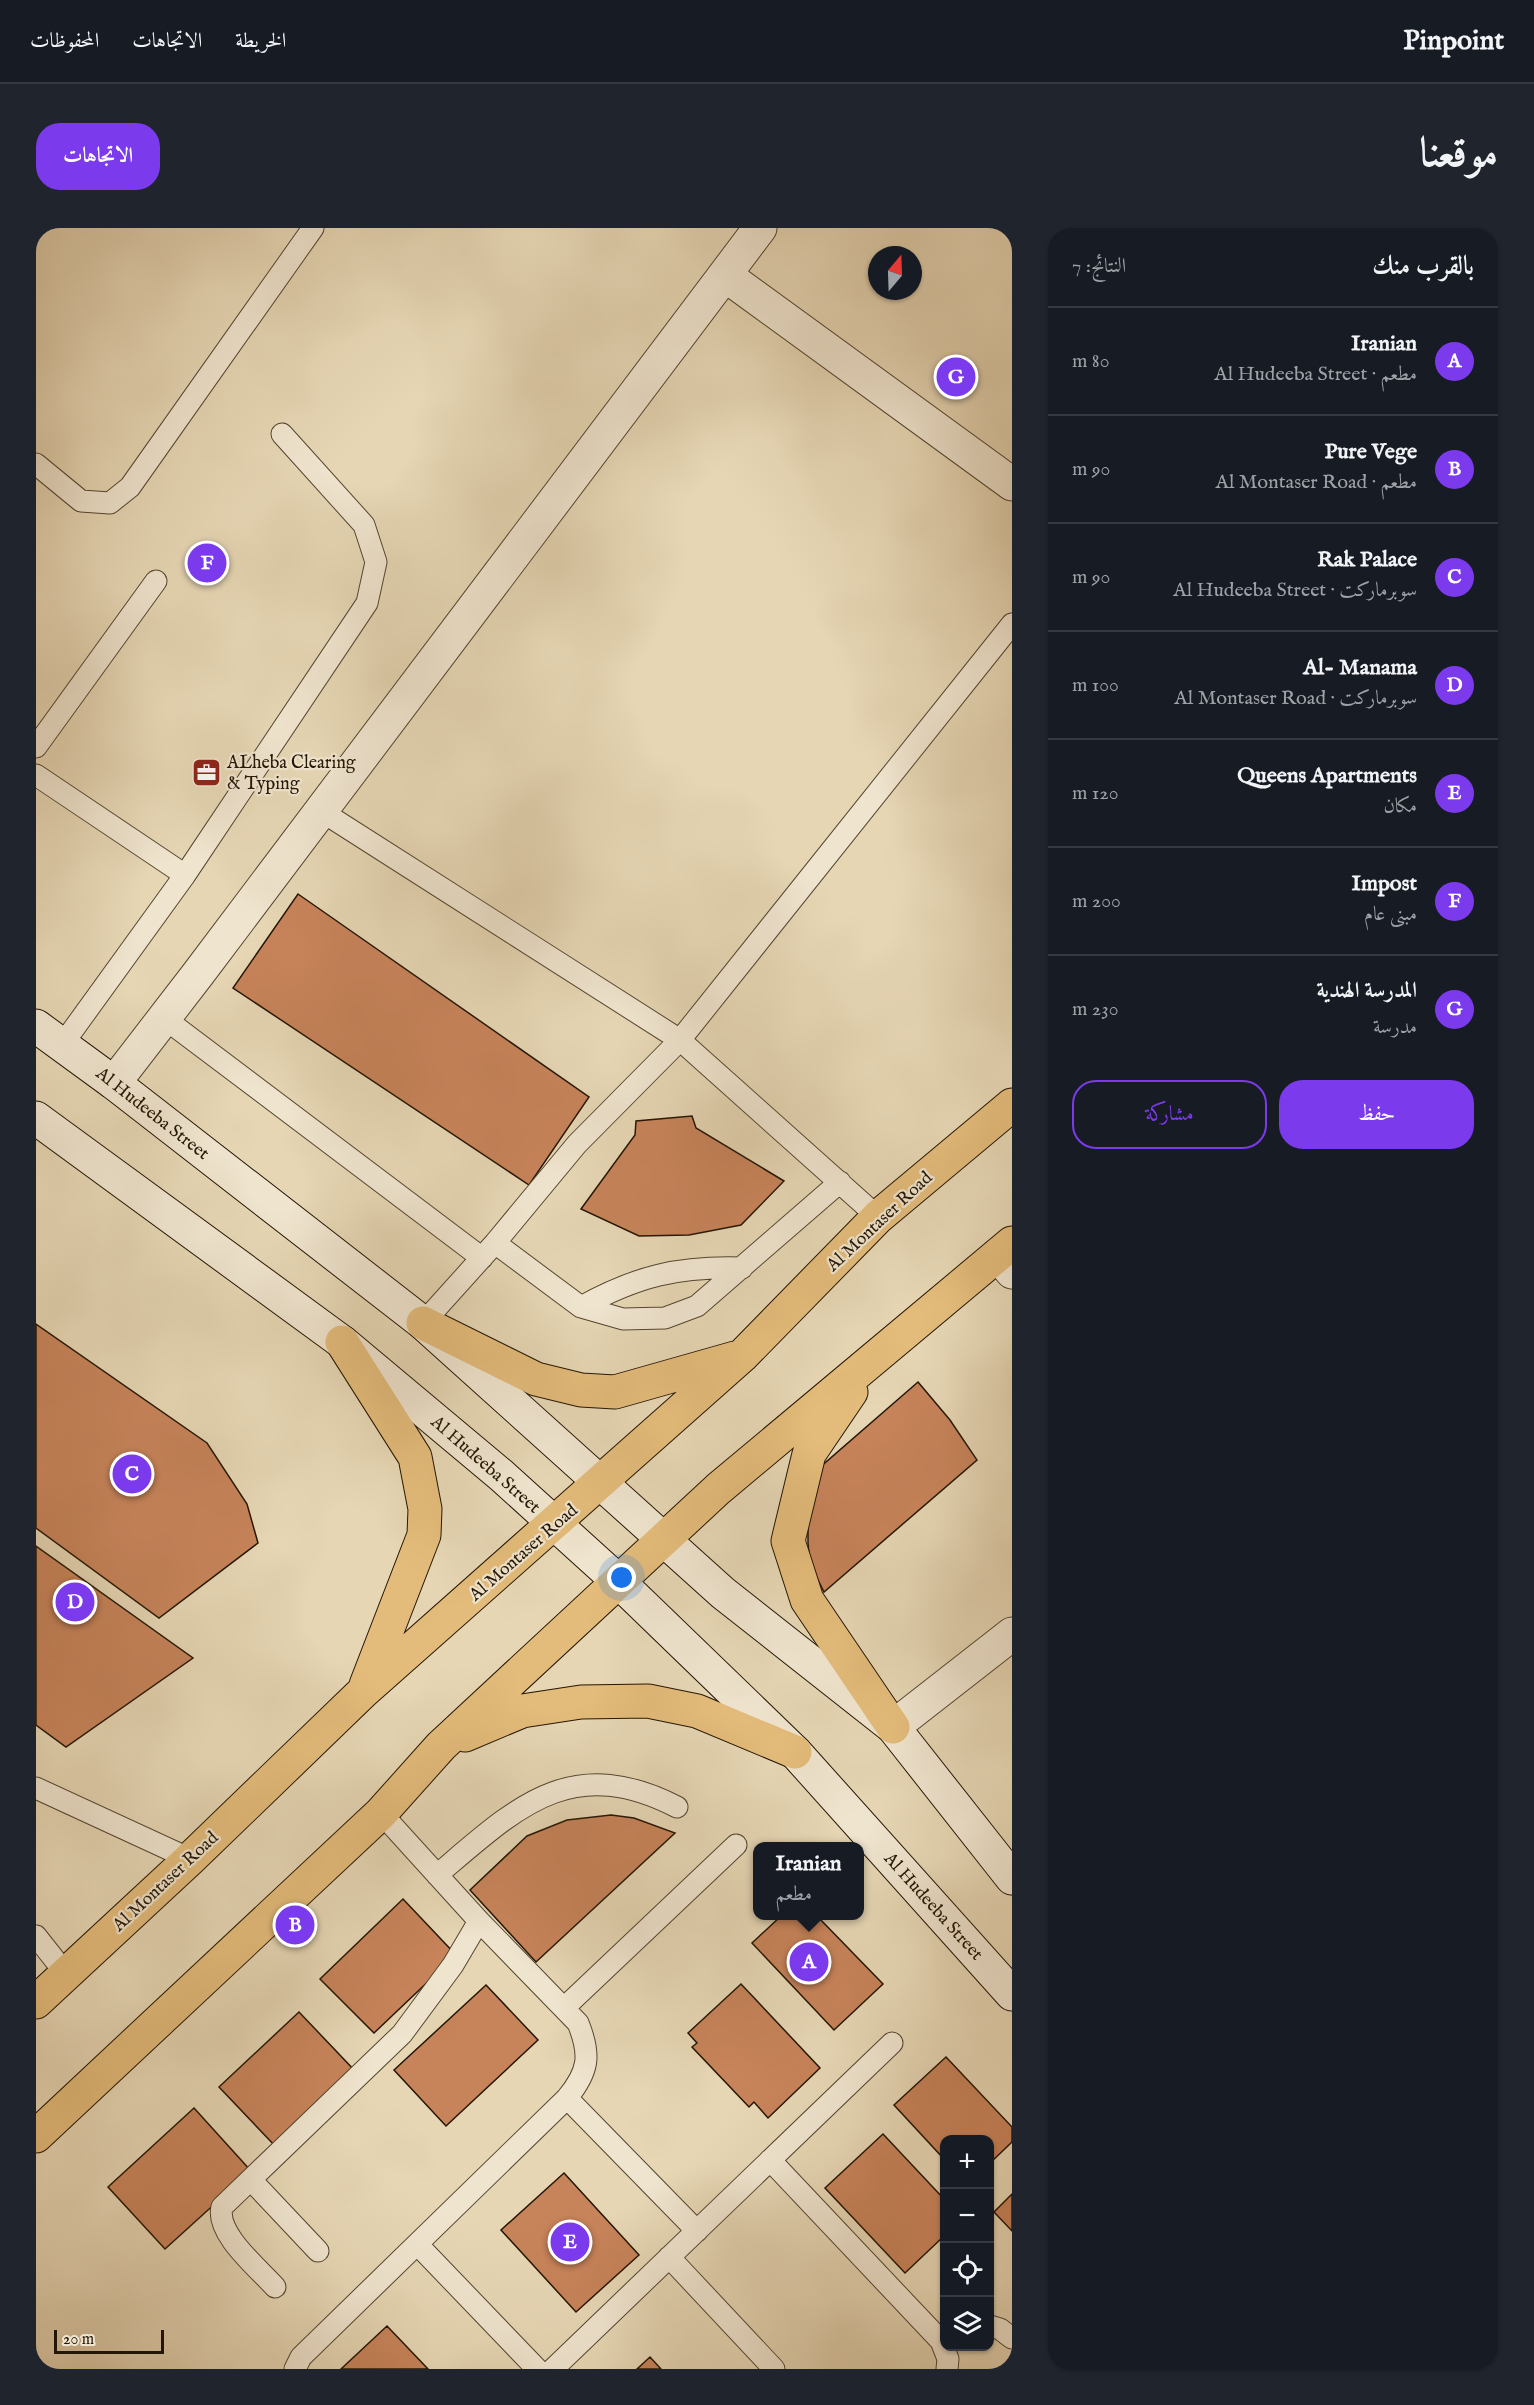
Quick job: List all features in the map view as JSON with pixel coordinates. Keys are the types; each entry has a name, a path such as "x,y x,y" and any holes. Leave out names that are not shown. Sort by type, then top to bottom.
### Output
{"main road":[{"path":"114,1083 760,228"},
{"path":"725,275 1012,484"},
{"name":"Al Hudeeba Street","path":"36,1026 114,1083 423,1323 723,1593 893,1727 1012,1878"},
{"name":"Al Montaser Road","path":"36,2002 190,1859 363,1692 742,1356 878,1217 1012,1105"},
{"name":"Al Hudeeba Street","path":"36,1118 342,1342 555,1524 618,1581 795,1752 1012,1994"},
{"path":"36,2136 381,1813 441,1746 718,1489 871,1362 1007,1257"},
{"path":"423,1323 536,1379 581,1390 615,1392 742,1356"},
{"path":"342,1342 415,1457 425,1509 424,1535 363,1692"},
{"path":"871,1362 809,1454 788,1541 807,1600 893,1727 1012,1634"},
{"path":"441,1746 522,1711 581,1702 648,1701 697,1711 795,1752"}],"lane":[{"path":"36,464 81,501 110,503 130,487 313,228"},
{"path":"62,1045 185,875 367,603 376,562 364,525 282,434"},
{"path":"36,747 156,581"},
{"path":"423,1323 488,1251 578,1144 680,1040 1012,624"},
{"path":"36,774 185,875"},
{"path":"321,811 680,1040 878,1217"},
{"path":"164,1018 488,1251 581,1307 623,1319 664,1318 697,1306 840,1182"},
{"path":"581,1307 642,1278 675,1270 742,1268"},
{"path":"437,1875 502,1820 548,1793 574,1787 601,1785 627,1787 653,1795 677,1807"},
{"path":"36,1788 190,1859"},
{"path":"295,2369 302,2357 567,2098 580,2082 587,2063 586,2042 578,2023 565,2007 479,1921 381,1813"},
{"path":"565,2007 736,1845"},
{"path":"275,2287 224,2230 221,2223 222,2207 402,2034 436,1991 479,1921"},
{"path":"36,1936 66,1974"},
{"path":"553,2369 892,2043"},
{"path":"567,2098 697,2230"},
{"path":"770,2160 947,2355"},
{"path":"251,2180 318,2251"},
{"path":"417,2244 537,2369"},
{"path":"669,2257 774,2369"},
{"path":"994,2327 1012,2338"}],"building":[{"path":"298,894 589,1097 529,1185 233,988"},
{"path":"692,1116 696,1128 784,1181 741,1225 689,1235 639,1236 581,1209 635,1135 636,1121"},
{"path":"36,1324 207,1443 247,1504 258,1543 159,1618 36,1528"},
{"path":"918,1382 950,1420 977,1460 824,1592 810,1564 808,1543 808,1497 818,1469"},
{"path":"36,1546 193,1658 66,1747 36,1725"},
{"path":"611,1815 634,1818 675,1833 536,1962 470,1890 527,1836 567,1820"},
{"path":"403,1899 456,1955 374,2033 320,1979"},
{"path":"777,1920 821,1920 883,1984 834,2030 752,1943"},
{"path":"741,1984 820,2068 768,2118 754,2102 749,2107 692,2047 697,2043 688,2033"},
{"path":"486,1985 538,2040 446,2126 394,2070"},
{"path":"299,2012 356,2072 276,2147 219,2087"},
{"path":"946,2057 1012,2127 1012,2142 994,2159 994,2135 940,2135 940,2155 894,2105"},
{"path":"194,2108 251,2171 165,2249 108,2187"},
{"path":"883,2134 940,2195 940,2240 905,2273 825,2188"},
{"path":"564,2173 639,2255 576,2312 501,2230"},
{"path":"1012,2194 1012,2231 994,2212"},
{"path":"387,2326 428,2369 341,2369"},
{"path":"650,2357 661,2369 637,2369"}],"place":[{"name":"المدرسة الهندية","path":"956,377"},
{"name":"Impost","path":"207,563"},
{"name":"ALheba Clearing & Typing","path":"206,772"},
{"name":"Rak Palace","path":"132,1474"},
{"name":"Al- Manama","path":"75,1602"},
{"name":"Pure Vege","path":"295,1925"},
{"name":"Iranian","path":"809,1962"},
{"name":"Queens Apartments","path":"570,2242"}]}
